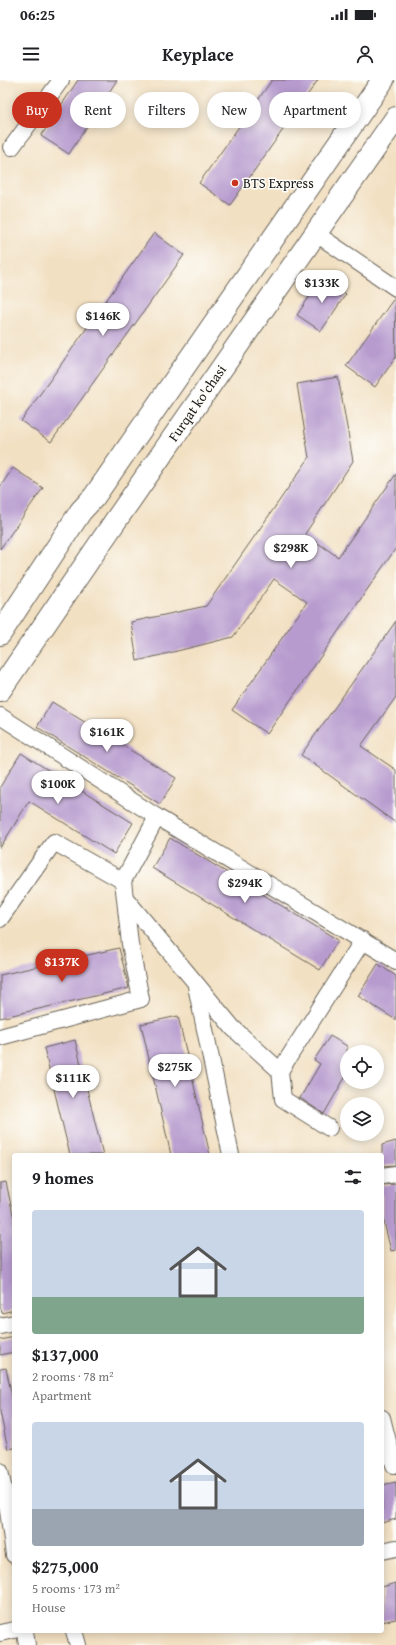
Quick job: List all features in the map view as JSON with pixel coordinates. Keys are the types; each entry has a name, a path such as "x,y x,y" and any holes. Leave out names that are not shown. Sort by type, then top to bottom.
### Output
{"main road":[{"path":"0,634 81,511 94,497 383,80"},
{"name":"Furqat ko'chasi","path":"0,690 396,118"}],"street":[{"path":"12,147 61,80"},
{"path":"315,233 396,288"},
{"path":"0,716 157,817 396,961"},
{"path":"0,1037 141,999 130,944 123,881 157,817"},
{"path":"0,919 54,842 123,881"},
{"path":"126,899 233,1028 280,1071 284,1099 329,1128"},
{"path":"280,1071 363,940"},
{"path":"195,984 231,1153"},
{"path":"384,1176 396,1174"},
{"path":"0,1326 12,1323"},
{"path":"384,1429 391,1466"},
{"path":"0,1471 12,1540"},
{"path":"384,1551 396,1548"},
{"path":"0,1633 12,1630"},
{"path":"24,1633 27,1645"},
{"path":"75,1633 78,1645"}],"building":[{"path":"78,80 117,80 109,92 70,92"},
{"path":"272,80 318,80 310,92 269,92 269,128 284,128 230,205 199,183 238,128 261,128 261,96"},
{"path":"70,92 70,128 86,128 69,154 41,136 46,128 62,128 62,104"},
{"path":"154,233 184,255 51,442 21,421"},
{"path":"322,278 346,294 321,331 297,315"},
{"path":"395,297 396,357 375,387 346,366"},
{"path":"338,377 353,461 305,534 338,557 396,474 396,548 267,734 232,710 307,602 274,579 233,637 137,661 131,622 206,606 309,458 297,384"},
{"path":"13,468 43,488 0,549 0,487"},
{"path":"396,621 396,697 361,746 396,770 396,823 301,755"},
{"path":"52,702 176,778 160,804 37,727"},
{"path":"21,753 133,823 114,854 29,801 0,848 0,787"},
{"path":"170,838 338,940 320,970 152,868"},
{"path":"119,948 129,988 0,1018 0,975"},
{"path":"378,964 396,976 396,1020 358,996"},
{"path":"178,1016 210,1153 171,1153 141,1024"},
{"path":"330,1036 345,1045 340,1045 340,1086 324,1114 300,1098 320,1064 314,1060"},
{"path":"75,1040 103,1153 70,1153 44,1048"},
{"path":"396,1141 396,1165 384,1166 384,1153 382,1153 382,1145"},
{"path":"6,1182 12,1210 12,1310 2,1313 0,1305 0,1183"},
{"path":"396,1184 396,1250 391,1251 384,1222 384,1185"},
{"path":"12,1337 12,1352 0,1355 0,1340"},
{"path":"6,1368 12,1396 12,1448 8,1449 0,1412 0,1369"},
{"path":"396,1482 396,1519 384,1522 384,1485"},
{"path":"396,1583 396,1619 384,1622 384,1586"}],"place":[{"name":"BTS Express","path":"235,183"}]}
